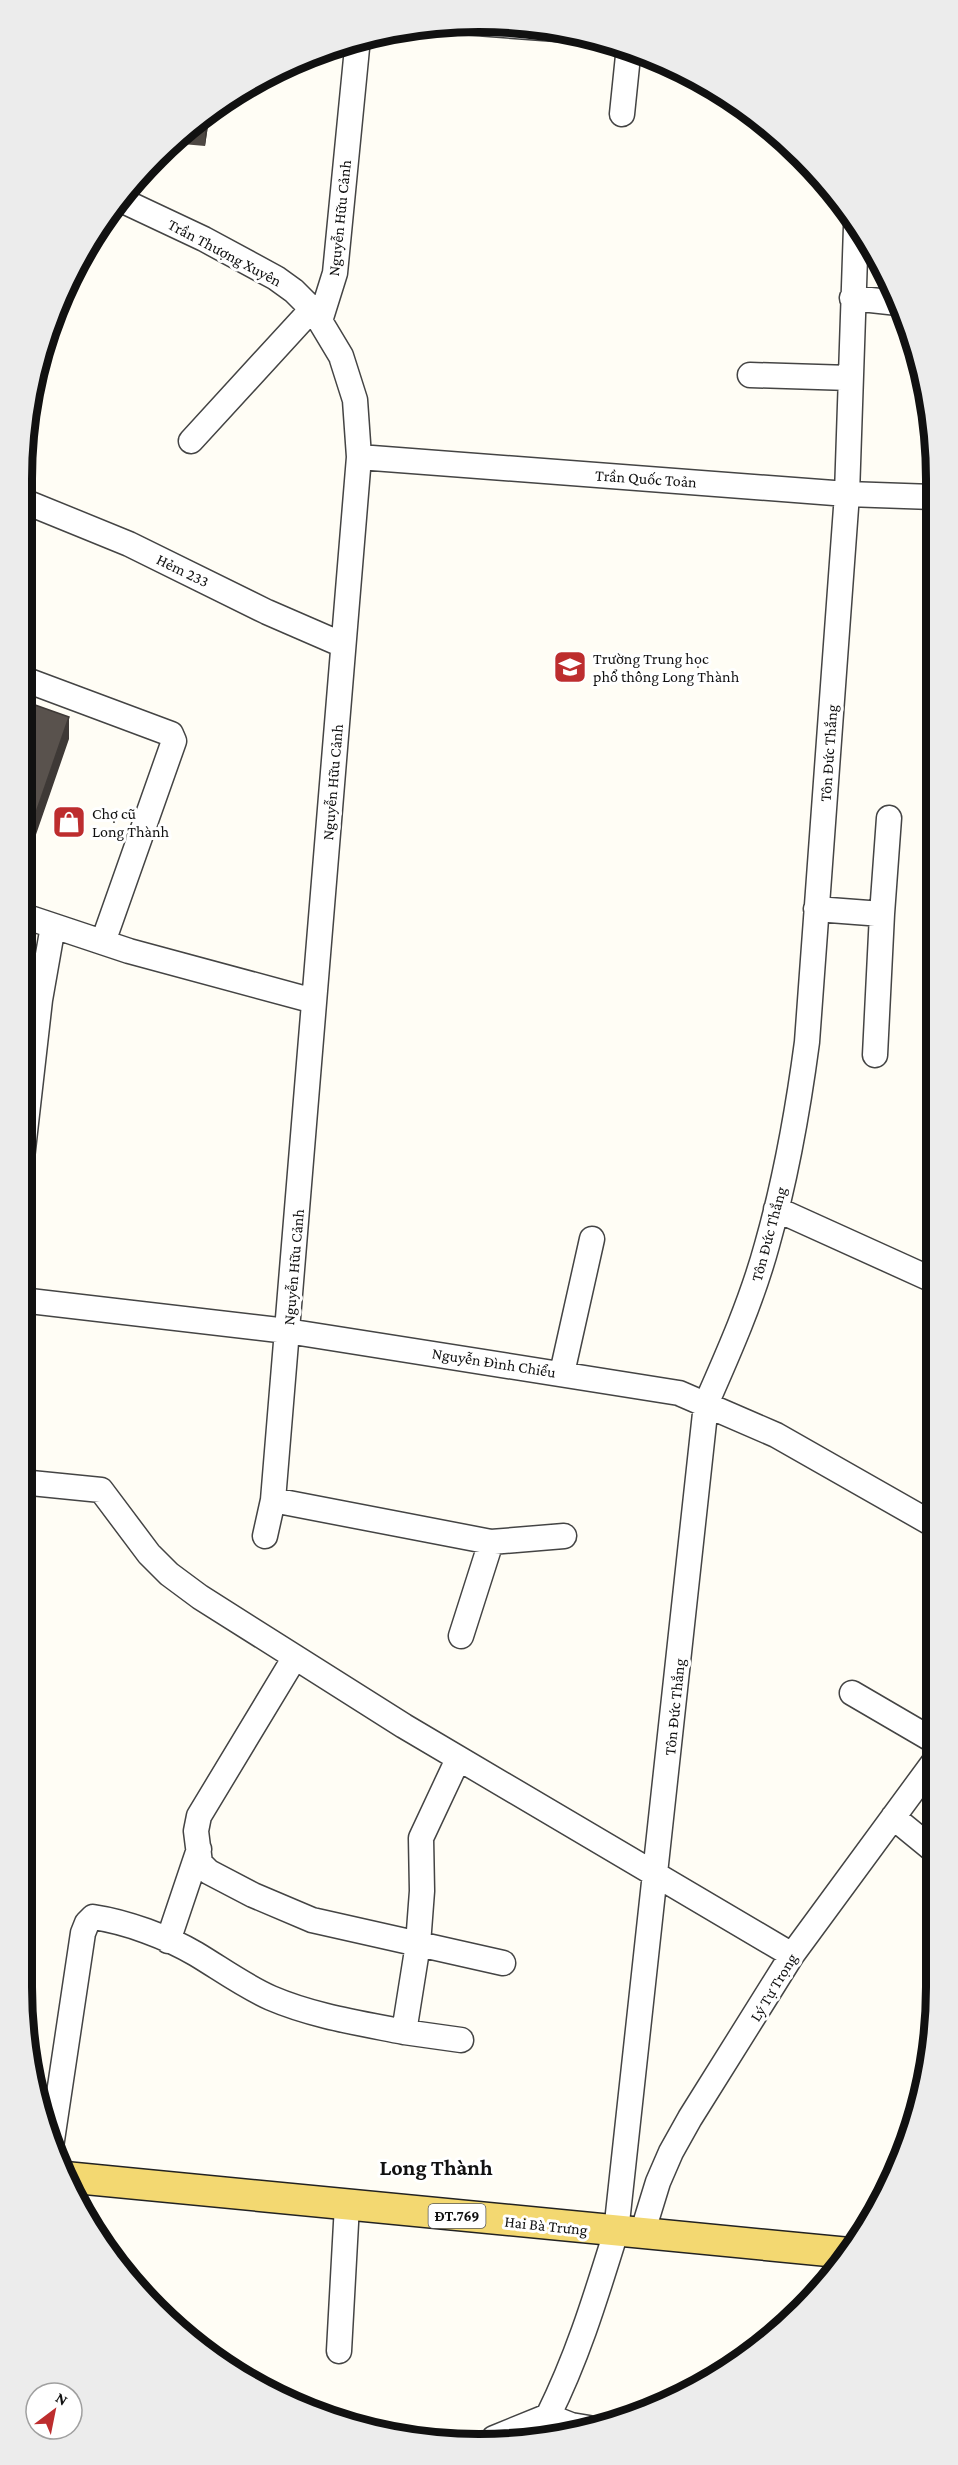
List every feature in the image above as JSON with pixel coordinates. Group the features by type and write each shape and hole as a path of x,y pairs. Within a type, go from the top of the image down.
{"main road":[{"name":"Hai Bà Trưng","path":"75,2178 838,2252"}],"street":[{"name":"Nguyễn Hữu Cảnh","path":"265,1536 273,1500 359,457 355,400 341,356 316,315 335,273 357,49"},
{"path":"622,114 627,57"},
{"name":"Trần Thượng Xuyên","path":"127,203 204,239 276,278 294,291 316,315"},
{"name":"Tôn Đức Thắng","path":"629,2233 656,1874 706,1404 737,1334 767,1247 797,1114 807,1042 847,494 855,237"},
{"path":"852,298 889,302"},
{"path":"191,441 316,315"},
{"path":"750,375 850,378"},
{"name":"Trần Quốc Toản","path":"359,457 847,494 926,497"},
{"name":"Hẻm 233","path":"32,504 129,544 267,612 343,645"},
{"path":"32,682 171,734 174,741 103,942"},
{"path":"876,1055 889,818"},
{"path":"816,909 882,914"},
{"path":"32,919 103,942 315,1001"},
{"path":"32,1070 40,1000 53,926"},
{"path":"776,1209 926,1277"},
{"path":"562,1373 592,1239"},
{"name":"Nguyễn Đình Chiểu","path":"32,1301 287,1331 679,1393 776,1435 926,1520"},
{"path":"32,1483 101,1490 149,1554 169,1574 200,1597 458,1759 792,1955"},
{"path":"273,1500 491,1542 564,1536"},
{"path":"461,1636 491,1542"},
{"path":"296,1657 199,1816 196,1831 200,1863 208,1872 253,1895 312,1920 503,1963"},
{"path":"852,1694 926,1737"},
{"path":"404,2032 418,1944 422,1891 421,1838 458,1759"},
{"name":"Lý Tự Trọng","path":"548,2416 569,2374 591,2314 629,2233 658,2182 670,2152 792,1955 926,1772"},
{"path":"893,1817 926,1844"},
{"path":"168,1941 199,1849"},
{"path":"54,2127 83,1933 87,1923 93,1917 168,1941 194,1953 236,1980 270,1998 309,2012 404,2032 461,2040"},
{"path":"339,2351 347,2205"},
{"path":"506,2433 548,2416 569,2424"}],"building":[{"path":"32,704 69,717 32,824"}],"place":[{"name":"Trường Trung học phổ thông Long Thành","path":"570,667"},
{"name":"Chợ cũ Long Thành","path":"69,822"}],"district":[{"name":"Long Thành","path":"436,2167"}]}
